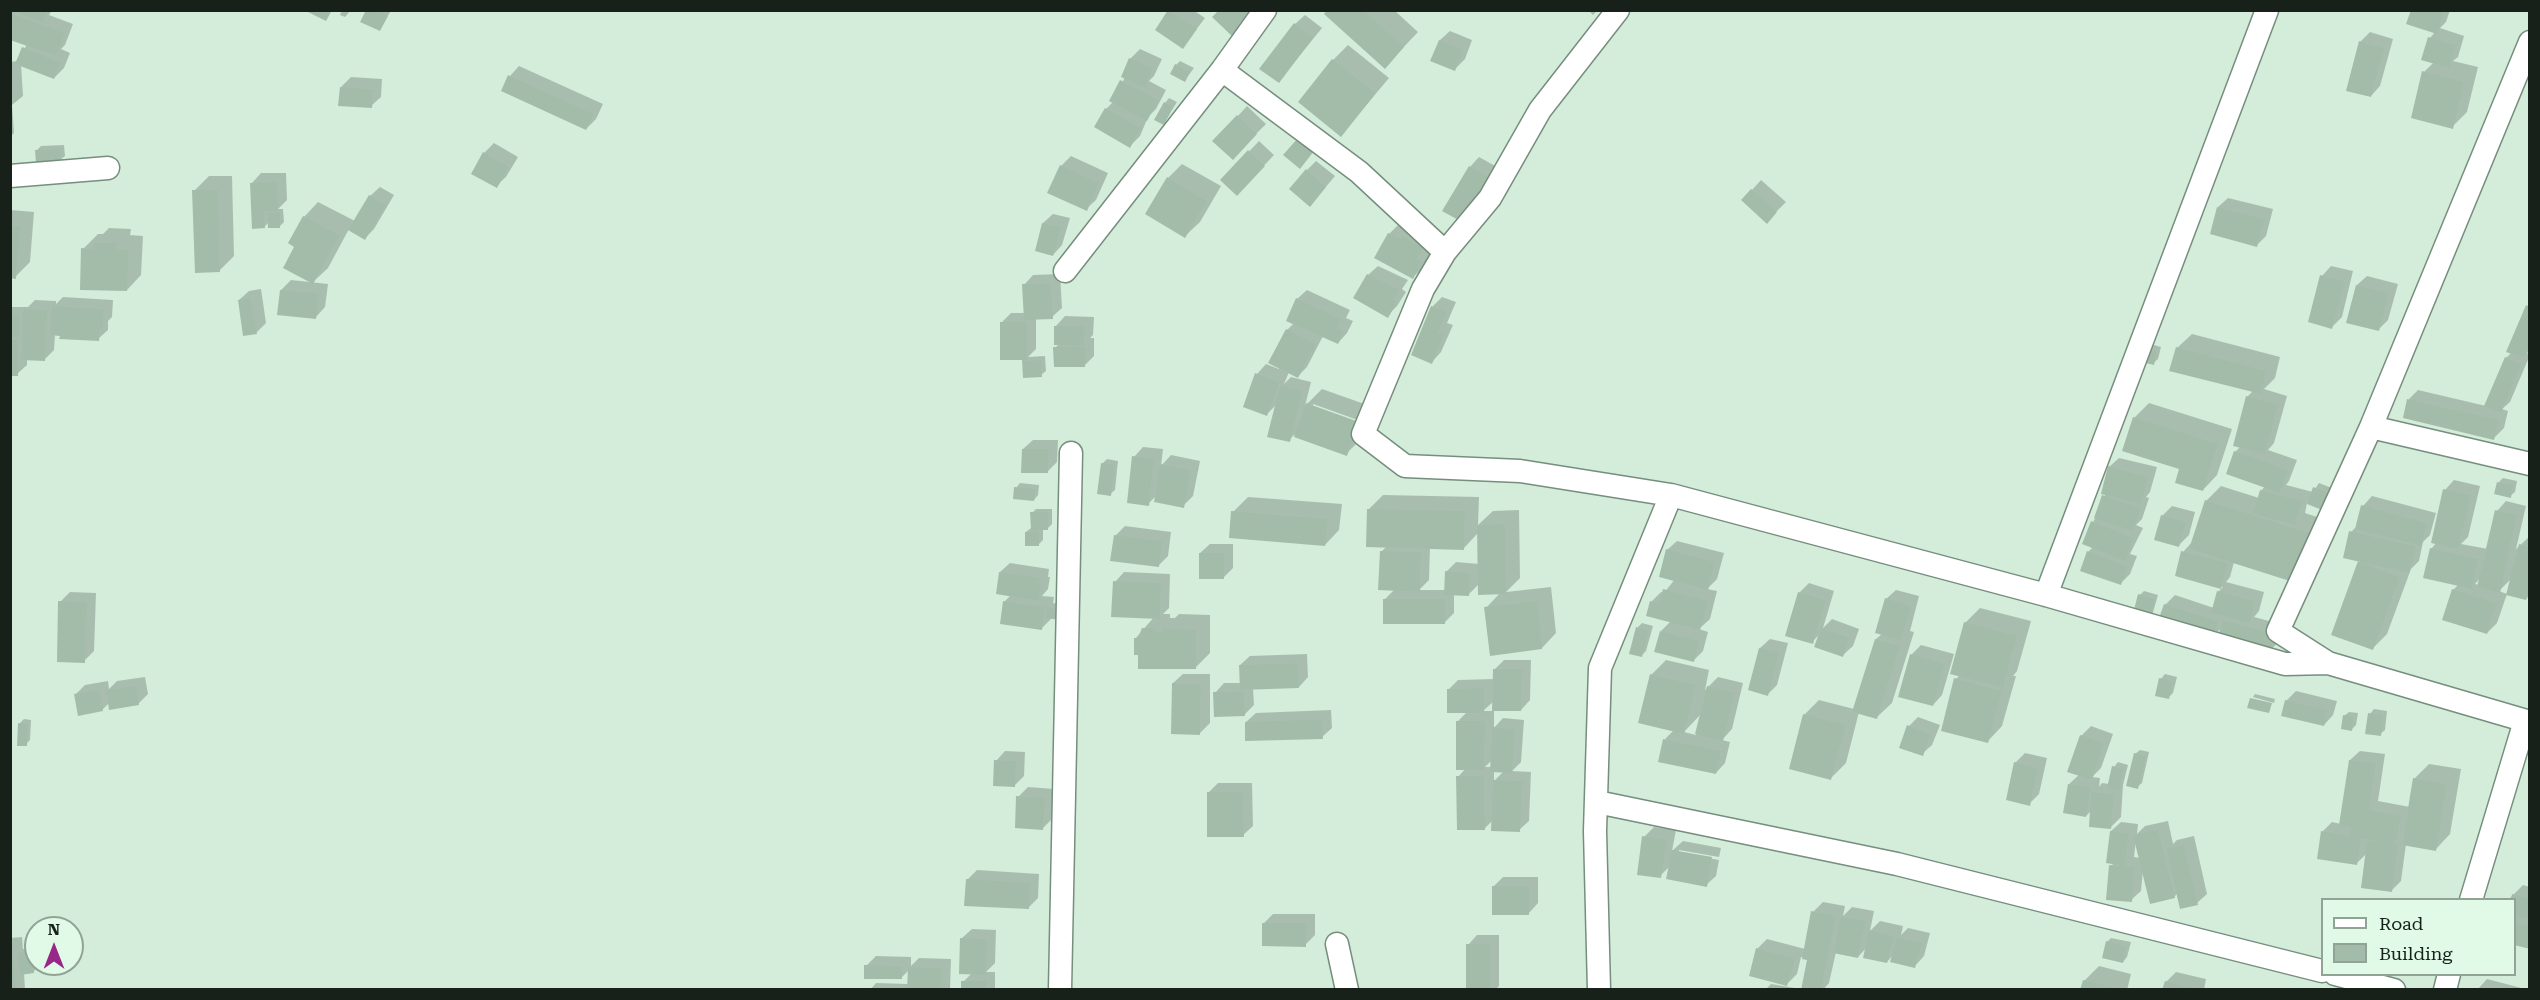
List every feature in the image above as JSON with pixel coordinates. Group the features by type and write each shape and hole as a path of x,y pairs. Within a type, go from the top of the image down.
{"street":[{"path":"1065,271 1222,70 1265,10"},
{"path":"1618,10 1540,110 1490,198 1445,252 1423,289 1363,434 1405,466 1520,471 1671,495 2046,595 2285,664 2328,663"},
{"path":"2046,595 2267,10"},
{"path":"2472,898 2527,722 2328,663 2278,631 2371,427 2529,42"},
{"path":"1222,70 1359,172 1445,252"},
{"path":"10,176 108,168"},
{"path":"2371,427 2529,464"},
{"path":"1060,990 1071,453"},
{"path":"1599,990 1595,831 1600,668 1671,495"},
{"path":"1597,802 1897,864 2321,971"},
{"path":"1337,944 1347,990"},
{"path":"2339,976 2394,990"}],"building":[{"path":"10,10 47,10 43,23"},
{"path":"304,10 332,10 326,21"},
{"path":"366,10 378,10 388,16 380,31 360,22"},
{"path":"1168,10 1197,29 1183,49 1155,30"},
{"path":"1219,10 1254,10 1233,37 1212,17"},
{"path":"1327,10 1363,10 1404,47 1385,69 1324,14"},
{"path":"2411,10 2444,10 2437,34 2406,24"},
{"path":"10,13 65,33 56,56 10,40"},
{"path":"1294,23 1313,38 1279,83 1259,69"},
{"path":"2428,37 2456,45 2449,68 2421,60"},
{"path":"1439,40 1464,49 1455,71 1430,61"},
{"path":"2359,41 2384,48 2371,97 2346,91"},
{"path":"22,47 61,63 54,79 15,64"},
{"path":"1129,58 1153,69 1145,88 1121,77"},
{"path":"1332,59 1376,93 1341,137 1298,102"},
{"path":"1175,64 1190,72 1185,82 1170,74"},
{"path":"2422,71 2464,82 2453,129 2411,118"},
{"path":"508,75 594,114 586,130 501,91"},
{"path":"1120,80 1158,100 1147,121 1109,101"},
{"path":"340,87 373,89 372,108 338,106"},
{"path":"1164,102 1173,107 1164,125 1154,120"},
{"path":"1105,108 1141,128 1130,148 1094,127"},
{"path":"1237,115 1257,134 1233,160 1212,141"},
{"path":"1298,138 1314,151 1300,169 1283,155"},
{"path":"60,149 61,162 36,163 35,150"},
{"path":"1248,150 1265,166 1237,196 1220,180"},
{"path":"483,152 509,167 497,188 471,174"},
{"path":"1060,165 1099,183 1087,211 1047,193"},
{"path":"1469,166 1488,177 1462,222 1442,211"},
{"path":"1306,169 1326,187 1310,207 1289,189"},
{"path":"1167,177 1207,201 1185,238 1145,214"},
{"path":"277,182 278,211 264,211 265,228 252,229 250,183"},
{"path":"1751,189 1777,212 1767,224 1741,200"},
{"path":"192,190 218,190 220,272 195,273"},
{"path":"369,195 386,205 365,240 348,230"},
{"path":"2217,207 2265,219 2257,247 2210,234"},
{"path":"280,212 280,228 268,228 267,213"},
{"path":"303,216 340,235 313,284 283,268 294,247 288,243"},
{"path":"1042,223 1061,227 1053,256 1035,251"},
{"path":"10,225 20,226 16,279 10,278"},
{"path":"1388,233 1401,239 1402,236 1423,248 1417,259 1422,262 1413,279 1374,258"},
{"path":"93,243 117,243 116,249 129,250 127,291 80,290 81,248 93,249"},
{"path":"1367,274 1399,290 1393,299 1397,302 1388,318 1353,298"},
{"path":"2320,275 2345,281 2332,329 2308,322"},
{"path":"1051,283 1053,319 1024,320 1022,284"},
{"path":"2356,285 2389,293 2379,331 2346,323"},
{"path":"280,290 319,293 316,319 277,315"},
{"path":"251,298 257,334 243,336 238,300"},
{"path":"1296,298 1341,319 1338,328 1344,331 1338,344 1286,321"},
{"path":"2526,305 2530,307 2530,344 2524,358 2506,352"},
{"path":"52,306 104,309 103,329 100,329 99,341 59,339 60,336 50,335"},
{"path":"1431,306 1447,312 1438,333 1444,335 1432,364 1411,355"},
{"path":"23,309 47,310 45,361 21,360"},
{"path":"10,316 19,316 19,337 10,337"},
{"path":"1000,322 1027,322 1027,361 1041,360 1042,377 1023,378 1022,360 1000,360"},
{"path":"1054,326 1085,326 1084,346 1054,345"},
{"path":"1286,329 1316,344 1298,378 1268,363"},
{"path":"10,340 18,340 18,376 10,376"},
{"path":"1053,347 1085,347 1085,367 1054,367"},
{"path":"2141,347 2157,352 2154,365 2138,361"},
{"path":"2176,347 2266,371 2261,394 2169,371"},
{"path":"2505,357 2521,364 2501,413 2484,406"},
{"path":"1255,373 1280,382 1267,416 1243,407"},
{"path":"1280,386 1302,391 1290,442 1267,437"},
{"path":"2246,396 2278,405 2265,454 2233,446"},
{"path":"2407,399 2499,420 2494,440 2403,418"},
{"path":"1306,403 1359,422 1347,456 1294,437"},
{"path":"2133,417 2218,444 2203,491 2175,483 2179,469 2122,451"},
{"path":"1022,449 1049,449 1048,473 1021,473"},
{"path":"2234,451 2288,470 2280,493 2226,474"},
{"path":"1132,456 1154,459 1149,506 1127,503"},
{"path":"1101,463 1115,465 1111,496 1097,494"},
{"path":"1160,464 1191,470 1184,508 1154,502"},
{"path":"2108,466 2148,477 2141,504 2101,494"},
{"path":"2497,482 2513,485 2511,498 2494,494"},
{"path":"1014,487 1036,489 1034,501 1013,499"},
{"path":"2313,487 2329,493 2322,510 2307,504"},
{"path":"2443,489 2471,495 2458,549 2431,543"},
{"path":"2260,490 2302,501 2295,525 2253,514"},
{"path":"2102,495 2141,508 2133,531 2094,518"},
{"path":"2205,500 2309,533 2293,582 2189,549"},
{"path":"2361,505 2427,523 2421,546 2355,529"},
{"path":"1367,509 1465,511 1464,550 1366,547"},
{"path":"2495,510 2517,515 2500,593 2477,587"},
{"path":"1231,511 1328,519 1325,546 1229,538"},
{"path":"1030,512 1048,512 1048,530 1031,530"},
{"path":"2161,515 2186,522 2179,547 2154,540"},
{"path":"2091,521 2134,538 2125,561 2082,544"},
{"path":"1505,524 1506,594 1478,595 1477,525"},
{"path":"2349,531 2416,546 2409,573 2343,558"},
{"path":"1025,532 1039,532 1039,546 1025,546"},
{"path":"1114,535 1162,541 1159,567 1110,561"},
{"path":"2519,544 2530,547 2530,586 2526,600 2506,595"},
{"path":"2430,548 2478,559 2472,589 2423,578"},
{"path":"1666,549 1715,562 1708,590 1659,577"},
{"path":"1380,551 1421,552 1420,592 1378,590"},
{"path":"2087,551 2128,566 2121,585 2080,571"},
{"path":"2181,551 2228,563 2221,589 2175,576"},
{"path":"1199,553 1224,553 1224,579 1199,579"},
{"path":"2358,561 2400,577 2373,650 2331,635"},
{"path":"1445,571 1470,573 1469,596 1444,595"},
{"path":"999,572 1040,578 1039,601 996,594"},
{"path":"1113,581 1161,583 1160,619 1111,617"},
{"path":"1663,589 1708,601 1700,630 1646,616 1650,601 1659,603"},
{"path":"2452,589 2497,603 2487,634 2442,620"},
{"path":"2217,591 2255,601 2250,623 2211,613"},
{"path":"1798,592 1826,600 1813,644 1785,636"},
{"path":"2138,594 2155,599 2149,622 2132,618"},
{"path":"1885,598 1911,606 1901,640 1875,633"},
{"path":"1383,599 1445,599 1445,624 1383,624"},
{"path":"58,601 87,602 85,663 57,662"},
{"path":"1003,601 1045,607 1042,630 1000,624"},
{"path":"1537,601 1542,649 1490,656 1484,607"},
{"path":"2164,604 2218,621 2213,638 2158,621"},
{"path":"1047,607 1061,609 1060,620 1045,618"},
{"path":"2223,620 2275,634 2270,653 2217,639"},
{"path":"1964,622 2017,636 2003,688 1950,674"},
{"path":"1636,627 1649,630 1642,657 1629,654"},
{"path":"1142,628 1156,628 1156,632 1163,632 1163,628 1196,630 1196,669 1138,669 1138,655 1134,655 1134,638 1138,638"},
{"path":"1821,628 1850,638 1843,657 1814,647"},
{"path":"1660,631 1699,641 1694,662 1654,652"},
{"path":"1875,639 1900,646 1877,719 1852,712"},
{"path":"1759,648 1779,653 1768,696 1748,690"},
{"path":"1910,654 1945,664 1933,706 1898,697"},
{"path":"1298,663 1299,688 1240,690 1239,665"},
{"path":"1493,669 1522,669 1521,711 1492,711"},
{"path":"1650,674 1696,685 1684,734 1638,723"},
{"path":"1954,678 2002,691 1988,743 1941,731"},
{"path":"2159,678 2173,681 2169,699 2155,696"},
{"path":"1172,683 1201,684 1200,735 1171,734"},
{"path":"136,686 139,705 109,710 106,690"},
{"path":"1707,686 1735,693 1723,741 1695,734"},
{"path":"1484,688 1484,713 1447,713 1447,689"},
{"path":"99,690 103,711 78,716 74,694"},
{"path":"1244,691 1245,716 1214,717 1213,692"},
{"path":"2250,698 2272,703 2269,713 2247,708"},
{"path":"2285,700 2328,710 2324,726 2281,716"},
{"path":"2368,713 2383,715 2381,736 2365,734"},
{"path":"1803,714 1846,725 1831,780 1789,769"},
{"path":"2343,715 2354,717 2352,731 2341,729"},
{"path":"1322,719 1323,739 1245,741 1245,722"},
{"path":"1456,721 1485,721 1484,770 1456,770"},
{"path":"18,723 28,724 27,746 17,746"},
{"path":"1907,725 1931,734 1923,756 1899,748"},
{"path":"1492,727 1515,729 1512,773 1490,772"},
{"path":"2080,735 2104,743 2092,780 2067,772"},
{"path":"1663,739 1721,751 1716,774 1658,762"},
{"path":"2134,753 2146,756 2138,789 2126,786"},
{"path":"994,760 1016,761 1015,787 993,786"},
{"path":"2349,760 2376,763 2369,810 2401,816 2395,845 2398,845 2392,892 2361,888 2367,841 2381,842 2361,839 2357,865 2317,859 2321,831 2350,836 2351,827 2339,825"},
{"path":"2014,762 2038,768 2030,806 2006,800"},
{"path":"2112,766 2124,769 2119,791 2107,788"},
{"path":"1456,776 1484,776 1485,830 1457,830"},
{"path":"2413,778 2447,784 2436,851 2402,845"},
{"path":"1493,780 1522,781 1520,832 1491,831"},
{"path":"2068,784 2091,787 2086,817 2063,813"},
{"path":"1207,792 1243,792 1244,837 1207,837"},
{"path":"2091,792 2114,794 2111,829 2089,827"},
{"path":"1016,796 1045,798 1043,830 1015,828"},
{"path":"2158,830 2175,898 2150,904 2133,835"},
{"path":"2110,831 2129,833 2125,866 2106,863"},
{"path":"1642,836 1667,840 1661,878 1637,875"},
{"path":"2184,845 2198,905 2180,909 2166,849"},
{"path":"1672,850 1712,857 1707,887 1666,879"},
{"path":"2109,865 2135,867 2132,902 2106,900"},
{"path":"966,879 1030,883 1029,909 964,906"},
{"path":"1492,886 1529,886 1529,915 1492,915"},
{"path":"2512,894 2530,898 2530,919 2516,916 2516,898 2511,898"},
{"path":"1811,911 1836,916 1821,990 1801,990 1807,960 1802,959"},
{"path":"1841,916 1866,921 1858,958 1833,953"},
{"path":"2516,922 2530,926 2530,949 2516,946"},
{"path":"1262,923 1306,923 1306,947 1262,946"},
{"path":"1869,930 1894,936 1887,963 1863,958"},
{"path":"1897,937 1922,943 1915,968 1890,962"},
{"path":"960,938 987,939 986,975 959,974"},
{"path":"2106,941 2127,947 2123,963 2102,958"},
{"path":"10,942 12,942 16,990 10,990"},
{"path":"1466,944 1490,944 1490,990 1466,990"},
{"path":"1756,948 1795,959 1787,986 1749,976"},
{"path":"24,952 24,974 20,975 18,953"},
{"path":"864,965 902,966 902,979 864,979"},
{"path":"908,967 942,968 941,990 907,990"},
{"path":"2083,980 2119,989 2080,990"},
{"path":"961,981 986,981 986,990 961,990"},
{"path":"2165,981 2197,989 2197,990 2162,990"}]}
